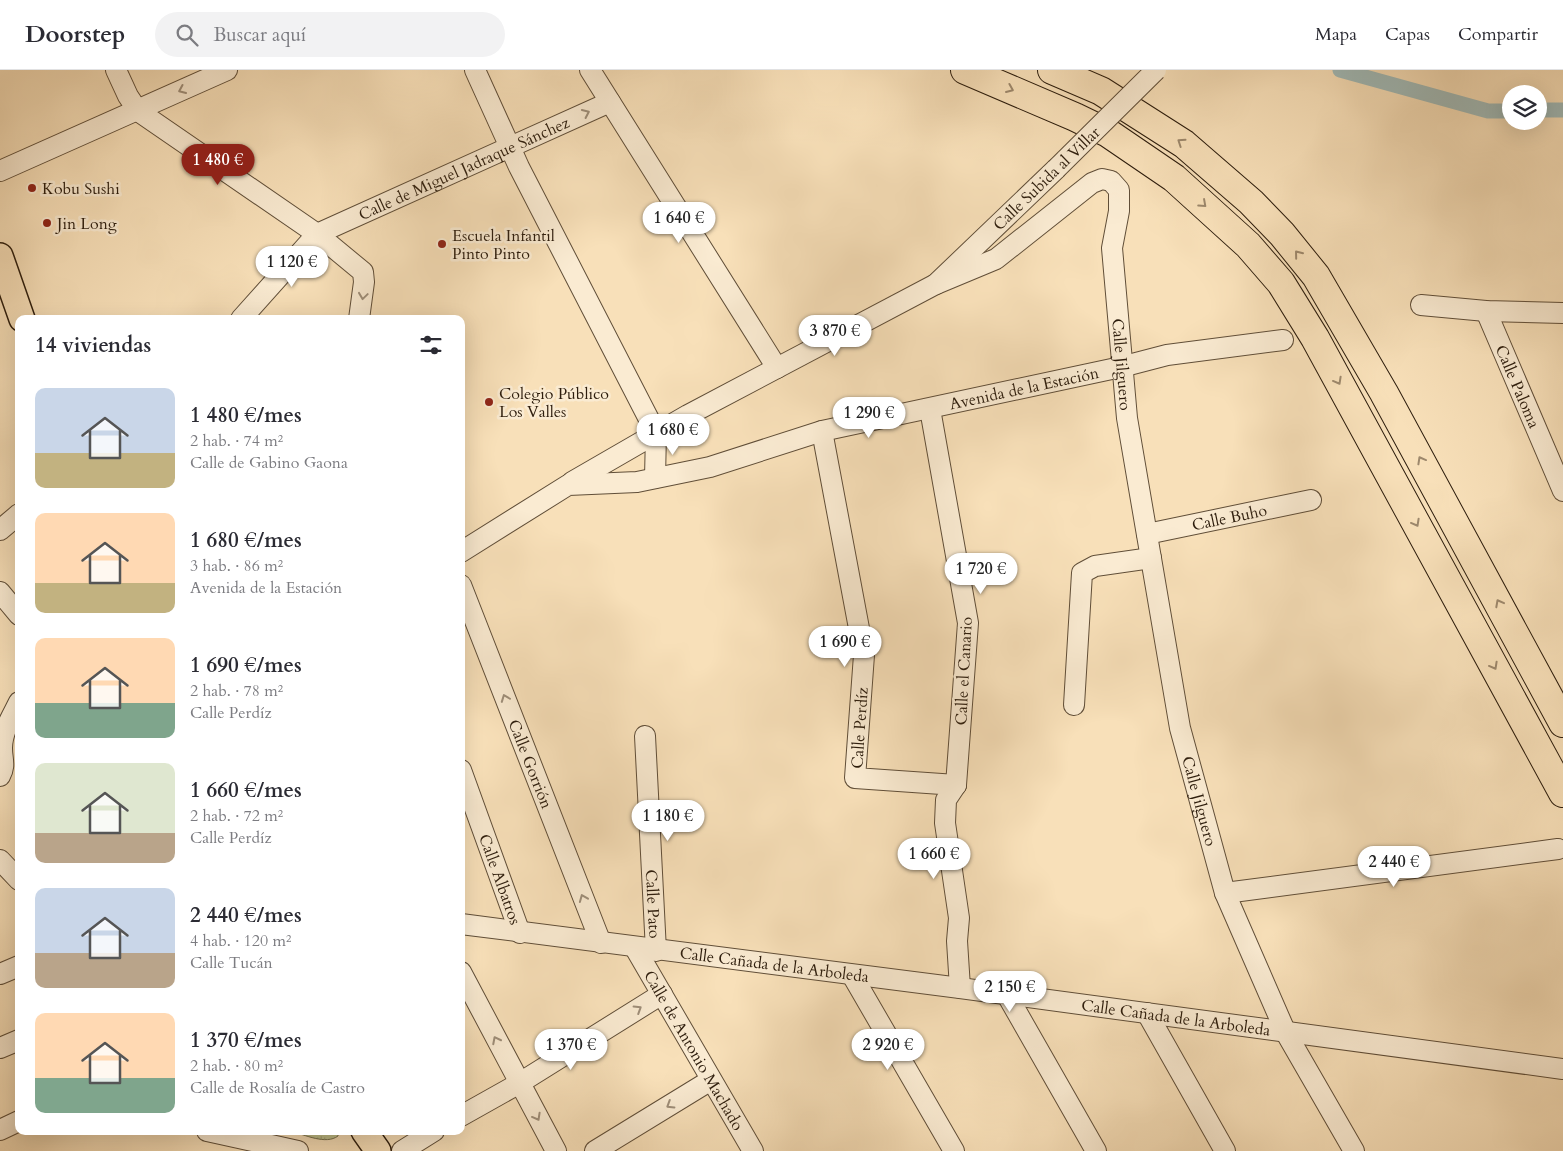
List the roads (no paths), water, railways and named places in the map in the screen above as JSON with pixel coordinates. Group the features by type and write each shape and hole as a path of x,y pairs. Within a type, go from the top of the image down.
{"highway":[{"path":"965,70 1075,117 1108,134 1174,178 1248,245 1281,283 1315,338 1563,793"},
{"path":"1052,70 1101,91 1184,144 1251,202 1282,234 1316,276 1384,392 1563,723"}],"main road":[{"path":"2,268 20,315"}],"street":[{"path":"116,70 128,96 138,111 317,234 363,272 364,282 360,315"},
{"path":"0,171 227,70"},
{"path":"475,70 510,147 656,433 655,478"},
{"path":"590,70 777,368"},
{"name":"Calle Subida al Villar","path":"936,284 1156,70"},
{"name":"Calle de Miguel Jadraque Sánchez","path":"317,234 610,102"},
{"name":"Calle Subida al Villar","path":"568,485 656,433 936,284 996,259 1092,183 1102,179"},
{"name":"Calle Jilguero","path":"1102,179 1111,181 1119,190 1118,211 1112,248 1121,367 1127,418 1180,728 1224,893 1286,1033 1354,1151"},
{"path":"245,315 317,234"},
{"path":"1421,305 1486,311 1563,313"},
{"name":"Calle Paloma","path":"1486,311 1563,491"},
{"name":"Avenida de la Estación","path":"465,549 568,485 637,482 710,467 822,431 1121,367 1167,355 1283,340"},
{"name":"Calle el Canario","path":"930,409 968,623 956,785"},
{"name":"Calle Perdíz","path":"822,431 864,655 855,778 956,785"},
{"name":"Calle Buho","path":"1147,534 1312,500"},
{"path":"0,530 15,517"},
{"path":"1074,706 1082,573 1095,566 1151,558"},
{"path":"0,592 15,610"},
{"name":"Calle Gorrión","path":"465,595 602,944"},
{"path":"0,776 5,763 2,748 7,724 15,709"},
{"name":"Calle Pato","path":"645,736 656,950"},
{"name":"Calle Albatros","path":"465,781 520,933"},
{"path":"956,785 946,800 945,823 959,918 960,988"},
{"path":"1224,893 1558,849"},
{"path":"0,859 15,856"},
{"path":"0,859 15,876"},
{"name":"Calle Cañada de la Arboleda","path":"465,925 602,944 960,988 1563,1069"},
{"name":"Calle de Antonio Machado","path":"635,948 753,1151"},
{"path":"0,974 15,968"},
{"path":"852,975 954,1151"},
{"path":"465,980 518,1084 556,1151"},
{"path":"465,1114 518,1084 662,994"},
{"path":"1007,995 1096,1151"},
{"path":"1147,1013 1225,1151"},
{"path":"0,1048 15,1042"},
{"path":"595,1151 711,1080"},
{"path":"0,1130 15,1123"},
{"path":"225,1135 298,1151"},
{"path":"402,1151 428,1135"}],"waterway":[{"path":"1340,70 1488,111 1502,111"},
{"path":"1547,110 1563,110"}],"place":[{"name":"Kobu Sushi","path":"32,188"},
{"name":"Jin Long","path":"47,223"},
{"name":"Escuela Infantil Pinto Pinto","path":"442,244"},
{"name":"Colegio Público Los Valles","path":"489,402"}]}
